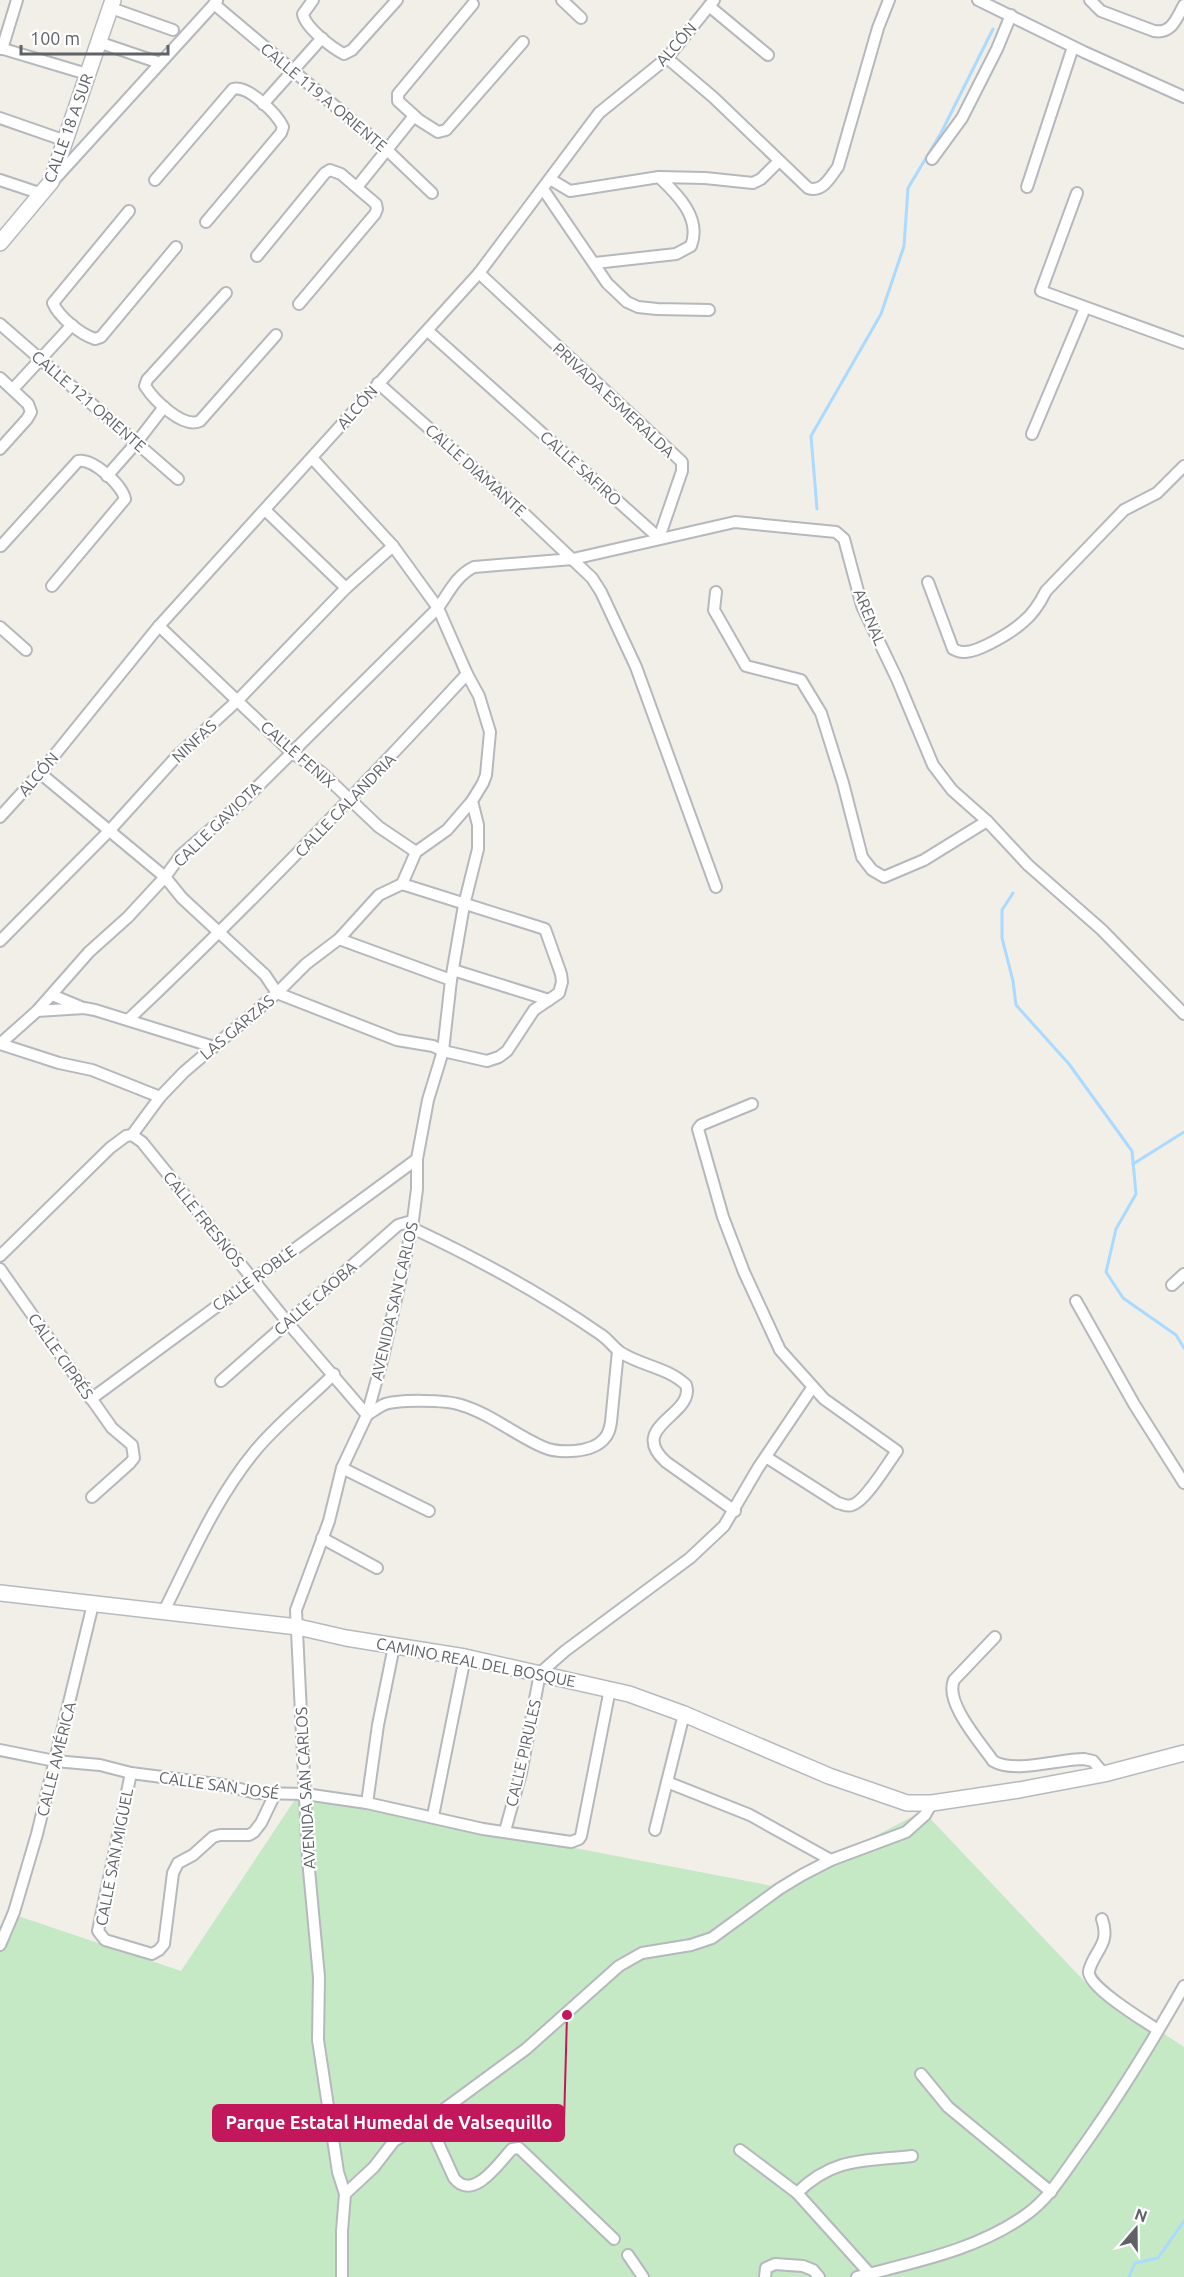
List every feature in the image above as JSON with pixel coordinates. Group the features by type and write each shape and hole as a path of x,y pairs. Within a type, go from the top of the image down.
{"street":[{"path":"17,0 1,48 87,74"},
{"path":"313,0 306,8 304,19 322,38 339,51 348,53 397,0"},
{"path":"667,58 713,96 808,188 815,190 826,182 838,166 878,28 889,0"},
{"path":"978,0 1184,98"},
{"path":"1090,0 1092,5 1101,10 1163,33 1172,27 1184,5"},
{"path":"566,1 581,18"},
{"path":"0,180 46,188 67,168 216,2"},
{"name":"CALLE 119 A ORIENTE","path":"216,2 387,150 432,193"},
{"path":"712,3 768,55"},
{"name":"ALCÓN","path":"0,818 40,774 159,626 479,273 598,113 667,58 712,3"},
{"path":"112,4 172,30"},
{"name":"CALLE 18 A SUR","path":"0,243 46,188 66,141 112,4"},
{"path":"473,4 400,89 397,98 414,116 432,130 438,132 446,130 523,42"},
{"path":"932,159 962,118 997,49 1011,15"},
{"path":"263,104 322,38"},
{"path":"98,42 160,63"},
{"path":"1027,187 1074,47"},
{"path":"155,180 233,89 238,87 245,89 263,104 283,127 281,133 206,222"},
{"path":"357,187 414,116"},
{"path":"0,118 66,141"},
{"path":"550,178 570,191 658,177 705,178 753,183 761,179 779,160"},
{"path":"257,256 325,173 330,170 336,171 376,204 375,214 299,304"},
{"path":"595,263 676,254 691,246 693,231 686,206 658,177"},
{"path":"543,189 607,283 627,302 638,307 657,309 709,310"},
{"path":"1077,194 1041,291 1184,342"},
{"path":"129,212 53,303 56,310 87,337 95,339 100,337 176,247"},
{"name":"PRIVADA ESMERALDA","path":"479,273 682,462 682,471 659,538"},
{"path":"226,293 147,380 145,386 164,407 186,422 194,424 200,421 276,335"},
{"path":"1032,434 1085,308"},
{"name":"CALLE 121 ORIENTE","path":"0,324 178,479"},
{"path":"13,389 72,325"},
{"name":"CALLE SAFIRO","path":"428,331 659,538"},
{"path":"0,378 28,404 31,412 0,449"},
{"name":"CALLE DIAMANTE","path":"378,383 592,578 601,592 636,667 716,887"},
{"path":"107,476 164,407"},
{"path":"40,774 165,877 182,898 265,975 277,993 397,1040 433,1046 443,1051 487,1061 499,1057 515,1041 534,1010 559,993 562,982 545,929 402,884 420,847 447,830 472,801 483,783 490,732 479,696 467,675 438,608 393,546 312,458"},
{"path":"1,546 78,460 89,461 122,492 124,499 52,586"},
{"path":"928,582 953,649 962,652 975,650 1023,623 1038,606 1046,591 1124,510 1157,493 1184,466"},
{"path":"265,510 346,588"},
{"name":"ARENAL","path":"438,608 458,579 474,567 573,559 735,522 836,532 844,539 862,606 897,679 933,765 952,790 987,821 1028,865 1101,930 1184,1014"},
{"name":"NINFAS","path":"0,941 110,830 177,756 238,700 346,588 393,546"},
{"path":"716,592 714,610 746,666 801,680 821,713 843,783 862,857 872,870 884,877 924,860 987,821"},
{"name":"CALLE GAVIOTA","path":"0,1044 37,1011 90,952 128,917 182,855 242,802 438,608"},
{"name":"CALLE FENIX","path":"159,626 291,752 321,772 379,827 416,852"},
{"path":"0,627 26,650"},
{"name":"CALLE CALANDRIA","path":"129,1019 221,932 351,800 467,675"},
{"name":"AVENIDA SAN CARLOS","path":"342,2277 345,2194 338,2172 318,2040 318,1977 308,1859 296,1616 298,1603 331,1514 342,1468 367,1415 383,1357 412,1224 417,1189 417,1159 428,1100 443,1051 452,975 478,839 478,825 472,801"},
{"name":"LAS GARZAS","path":"0,1256 110,1148 126,1136 132,1135 160,1097 184,1072 277,993 306,964 339,939 379,895 402,884"},
{"path":"339,939 452,975 549,1000"},
{"path":"52,995 84,1008"},
{"path":"37,1011 84,1008 109,1012 214,1047"},
{"path":"0,1044 59,1063 92,1070 160,1097"},
{"path":"752,1104 701,1125 698,1129 723,1217 744,1272 774,1340 812,1388 843,1414 897,1451 862,1499 847,1506 838,1503 766,1456"},
{"name":"CALLE FRESNOS","path":"132,1135 142,1142 288,1323 367,1415"},
{"name":"CALLE ROBLE","path":"91,1399 417,1159"},
{"path":"412,1224 542,1297 600,1334 618,1351 671,1374 686,1384 688,1390 685,1400 663,1421 655,1433 654,1445 666,1462 735,1510"},
{"name":"CALLE CAOBA","path":"221,1381 398,1225 412,1224"},
{"name":"CALLE CIPRÉS","path":"0,1269 112,1428 132,1445 134,1458 92,1497"},
{"path":"1172,1285 1184,1274"},
{"path":"1076,1301 1134,1404 1184,1483"},
{"path":"367,1415 390,1403 456,1403 505,1425 544,1448 585,1449 603,1441 612,1422 618,1351"},
{"path":"164,1611 237,1475 266,1439 334,1374"},
{"path":"540,1674 565,1651 690,1558 724,1526 766,1456 812,1388"},
{"path":"342,1468 429,1511"},
{"path":"322,1538 377,1568"},
{"name":"CAMINO REAL DEL BOSQUE","path":"0,1593 298,1627 323,1634 465,1657 610,1689 648,1700 829,1776 907,1803 932,1803 1019,1790 1104,1774 1184,1753"},
{"name":"CALLE AMÉRICA","path":"0,1945 14,1912 37,1834 93,1604"},
{"path":"995,1637 951,1686 954,1703 993,1761 1000,1766 1013,1766 1084,1759 1093,1761 1104,1774"},
{"path":"367,1803 378,1725 394,1646"},
{"path":"433,1816 465,1657"},
{"name":"CALLE PIRULES","path":"505,1832 521,1773 540,1674"},
{"name":"CALLE SAN JOSÉ","path":"0,1750 54,1761 100,1765 131,1773 224,1785 256,1793 305,1794 367,1803 483,1829 564,1842 579,1839 610,1689"},
{"path":"655,1830 684,1714"},
{"name":"CALLE SAN MIGUEL","path":"131,1773 98,1925 100,1935 105,1940 152,1954 164,1944 173,1873 178,1863 193,1855 213,1837 220,1834 249,1835 254,1832 275,1794"},
{"path":"667,1782 757,1818 831,1860"},
{"path":"345,2194 374,2167 394,2140 428,2121 526,2049 626,1961 642,1953 692,1945 712,1938 779,1889 831,1860 906,1832 925,1815 932,1803"},
{"path":"1102,1919 1105,1939 1089,1971 1090,1978 1100,1989 1158,2030"},
{"path":"857,2277 969,2246 1028,2214 1051,2192 1101,2121 1184,1986"},
{"path":"921,2074 948,2107 1051,2192"},
{"path":"428,2121 454,2178 460,2184 469,2187 479,2183 512,2149 519,2148 614,2239"},
{"path":"740,2150 797,2193 870,2274"},
{"path":"797,2193 812,2178 836,2166 912,2156"},
{"path":"628,2255 643,2277"},
{"path":"765,2277 766,2268 775,2264 808,2268 819,2277"}],"green space":[{"path":"298,1795 778,1887 923,1811 1086,1983 1184,2047 1184,2277 0,2277 0,1941 12,1914 181,1971"}],"waterway":[{"path":"817,509 811,436 881,314 904,246 908,188 941,133 993,29"},
{"path":"1013,893 1002,910 1002,938 1013,981 1016,1005 1069,1064 1132,1151 1136,1194 1116,1229 1106,1272 1123,1298 1176,1335 1184,1348"},
{"path":"1133,1164 1184,1132"},
{"path":"1129,2277 1135,2263 1158,2258 1184,2221"}],"place":[{"name":"Parque Estatal Humedal de Valsequillo","path":"567,2015"}]}
